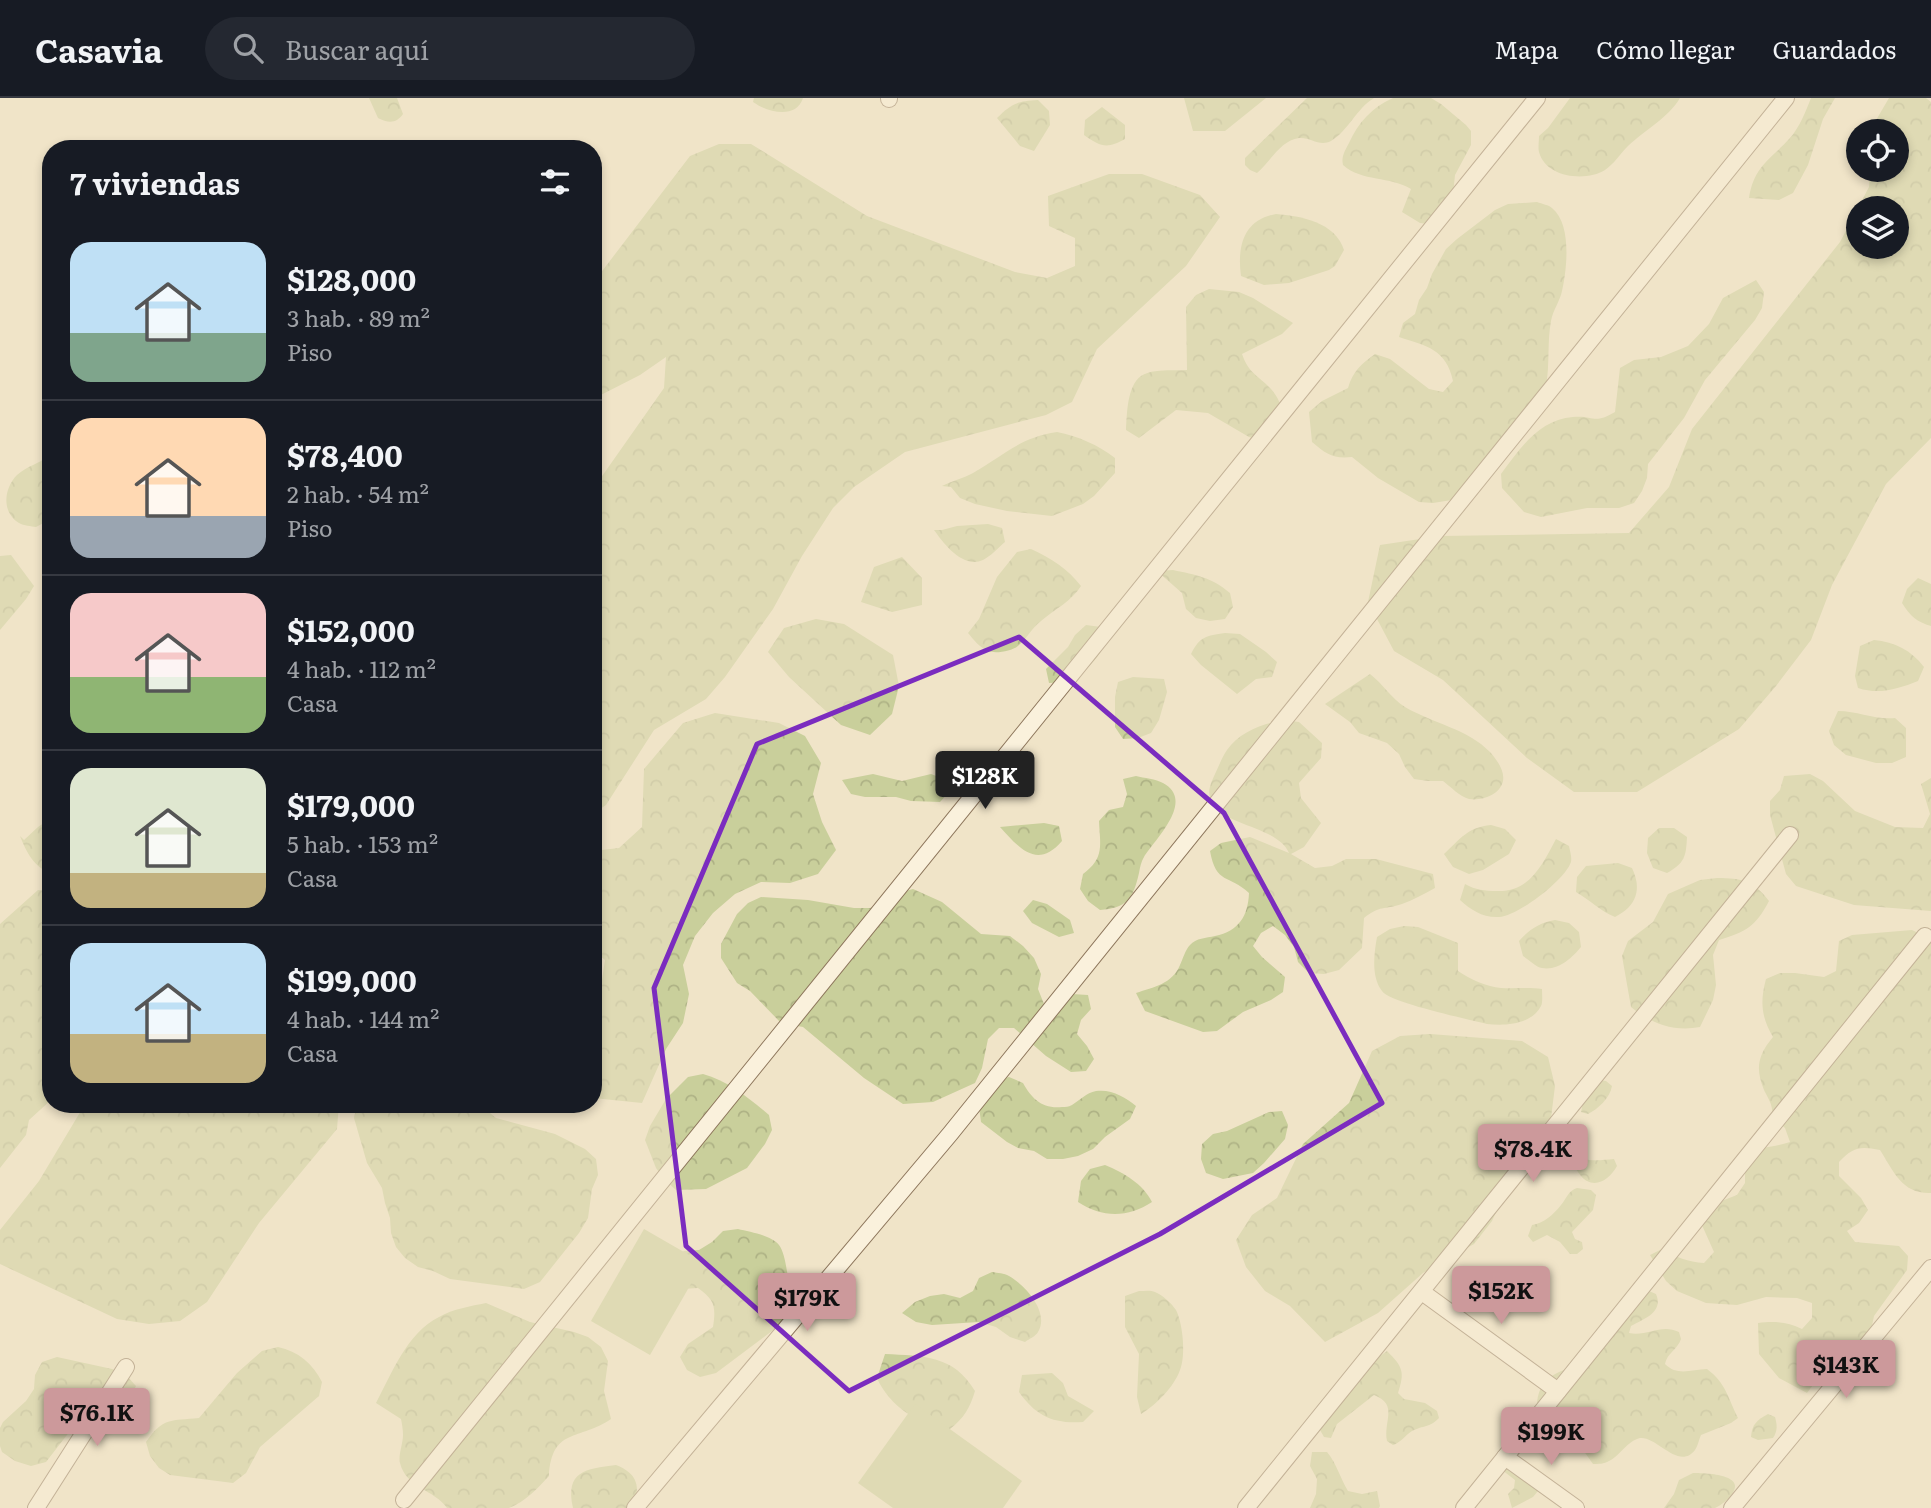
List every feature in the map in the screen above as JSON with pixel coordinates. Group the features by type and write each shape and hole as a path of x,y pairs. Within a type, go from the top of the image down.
{"street":[{"path":"404,1500 1537,98"},
{"path":"635,1508 959,1123 1786,98"},
{"path":"1246,1508 1790,835"},
{"path":"1464,1508 1925,936"},
{"path":"1732,1508 1931,1268"},
{"path":"1422,1292 1558,1391"},
{"path":"37,1508 127,1367"},
{"path":"1505,1457 1576,1508"}],"highlighted area":[{"path":"1019,637 1224,813 1382,1103 1160,1234 849,1391 686,1246 654,988 757,744"}],"green space":[{"path":"369,98 397,98 403,114 392,122 378,118"},
{"path":"754,98 803,98 794,109 781,112 759,106 753,102"},
{"path":"1184,98 1266,98 1225,131 1193,131"},
{"path":"1307,98 1374,98 1331,141 1323,143 1303,138 1293,140 1281,147 1257,173 1250,170 1245,165 1245,158"},
{"path":"1393,98 1431,98 1471,131 1471,145 1455,175 1452,205 1428,224 1420,223 1402,212 1411,189 1394,182 1367,177 1343,165 1345,151 1361,122 1372,111"},
{"path":"1570,98 1680,98 1669,112 1628,146 1608,168 1597,174 1578,176 1558,172 1550,167 1543,161 1539,150 1539,136"},
{"path":"1811,98 1835,98 1823,119 1808,165 1793,193 1779,200 1749,198 1759,171 1793,134"},
{"path":"1889,98 1926,98 1931,102 1931,438 1886,484 1832,585 1811,640 1739,729 1637,792 1574,792 1527,758 1443,680 1394,651 1368,602 1380,545 1440,536 1629,533 1669,487 1692,429 1840,242 1846,231 1846,259 1909,259 1909,196 1864,196 1869,182 1909,182 1909,119 1877,119"},
{"path":"1038,100 1049,111 1050,125 1034,151 1020,146 997,118 1015,104"},
{"path":"1102,107 1125,125 1125,139 1104,145 1084,135 1085,120"},
{"path":"719,144 751,144 867,216 1015,272 1047,278 1075,266 1075,238 1049,226 1048,196 1109,174 1142,174 1200,195 1220,217 1186,266 1097,349 1072,402 1046,415 905,452 854,487 833,508 802,556 773,609 725,677 706,699 654,730 602,808 602,476 664,388 666,357 640,375 602,394 602,271 690,156"},
{"path":"1537,202 1551,207 1558,215 1563,225 1566,247 1562,291 1550,329 1546,386 1464,498 1433,503 1419,502 1378,478 1352,457 1330,455 1312,442 1309,412 1322,401 1348,388 1358,368 1375,354 1390,359 1429,389 1443,392 1453,381 1446,362 1427,346 1399,337 1403,323 1415,314 1419,300 1446,249 1457,239 1495,210 1508,204"},
{"path":"1276,214 1316,222 1333,233 1344,250 1335,266 1289,283 1264,285 1241,276 1240,255 1245,236 1256,222"},
{"path":"1756,280 1764,292 1762,308 1705,380 1684,418 1648,464 1647,478 1634,503 1619,508 1587,508 1541,517 1524,512 1502,488 1501,474 1531,437 1561,419 1598,419 1615,412 1620,368 1634,360 1661,357 1688,346 1709,324 1723,298"},
{"path":"1209,289 1239,292 1293,323 1282,334 1242,354 1251,370 1276,395 1284,415 1266,442 1249,437 1208,413 1176,410 1139,438 1126,430 1133,386 1146,373 1187,370 1186,307 1196,295"},
{"path":"1057,432 1087,442 1115,458 1115,473 1083,504 1052,516 1007,511 975,504 960,498 951,487 942,486 973,473 1023,442"},
{"path":"42,460 42,524 36,527 21,524 9,513 7,506 9,486 21,472"},
{"path":"988,524 1002,528 1005,542 986,558 976,562 955,554 934,530 957,526"},
{"path":"1031,549 1059,564 1081,586 1016,647 1000,652 988,651 979,646 968,633 979,619 997,577 1017,552"},
{"path":"11,555 34,586 0,630 0,556"},
{"path":"902,557 922,578 922,605 892,612 861,602 874,567"},
{"path":"1173,570 1210,580 1230,593 1233,607 1225,619 1210,621 1196,618 1186,609 1182,593 1157,571"},
{"path":"1918,578 1931,584 1931,626 1914,618 1902,603 1907,589"},
{"path":"816,619 844,624 893,655 899,686 892,714 870,735 841,725 789,677 768,652 784,628"},
{"path":"1086,625 1101,627 1107,640 1097,657 1076,676 1049,683 1046,669"},
{"path":"1225,633 1240,634 1277,662 1272,677 1256,679 1237,694 1191,654 1204,638"},
{"path":"1874,640 1896,645 1914,656 1924,667 1918,681 1888,690 1858,688 1855,676 1860,646"},
{"path":"1370,674 1405,707 1461,732 1490,752 1503,773 1503,781 1498,790 1485,798 1469,799 1443,781 1414,779 1399,754 1387,743 1359,733 1350,722 1325,704"},
{"path":"1133,677 1164,679 1167,692 1159,720 1151,733 1138,738 1123,739 1115,727 1115,697 1118,682"},
{"path":"1838,711 1895,718 1906,728 1906,757 1892,763 1876,763 1846,755 1834,745 1829,731"},
{"path":"715,713 779,723 805,736 821,763 813,794 822,822 836,850 818,874 790,883 761,882 735,894 713,913 695,936 683,965 689,994 683,1023 666,1049 642,1103 602,1099 602,980 605,960 602,958 602,850 619,848 642,827 644,769 683,723"},
{"path":"1284,720 1299,722 1322,743 1321,758 1299,783 1301,798 1321,823 1304,847 1291,854 1315,868 1332,866 1346,859 1376,859 1433,874 1435,888 1402,904 1374,911 1364,918 1362,948 1339,970 1324,974 1309,973 1298,962 1294,947 1285,935 1273,926 1261,933 1253,946 1285,977 1283,992 1243,1012 1217,1031 1203,1032 1145,1011 1136,993 1167,981 1177,971 1192,943 1230,930 1241,921 1247,909 1249,893 1220,874 1210,851 1221,843 1250,837 1289,853 1274,837 1220,811 1213,804 1209,793 1225,753 1238,738 1252,729"},
{"path":"873,774 902,781 931,774 944,779 950,791 940,802 865,797 851,794 842,780"},
{"path":"1810,774 1823,781 1855,811 1895,827 1923,828 1930,814 1921,784 1931,778 1931,911 1854,905 1796,886 1786,874 1770,815 1770,801 1780,790 1784,776"},
{"path":"1136,776 1163,783 1172,791 1176,800 1174,810 1164,830 1143,859 1131,896 1117,907 1100,910 1088,901 1080,889 1083,874 1098,857 1099,821 1109,810 1123,807 1127,794 1123,779"},
{"path":"1044,823 1059,826 1062,841 1053,850 1036,855 1021,848 1000,827"},
{"path":"42,824 42,869 28,853 20,836 24,840"},
{"path":"1491,825 1505,829 1516,840 1509,854 1483,870 1469,874 1453,867 1444,854 1470,831"},
{"path":"1659,828 1674,828 1687,837 1683,858 1678,866 1667,873 1653,868 1647,853 1648,838"},
{"path":"1556,839 1569,846 1571,862 1551,887 1529,904 1507,915 1493,917 1478,913 1460,900 1465,884 1480,890 1497,891 1518,887 1526,882 1540,867"},
{"path":"1618,863 1632,868 1637,890 1633,902 1615,917 1576,892 1577,877 1586,866"},
{"path":"1717,878 1747,882 1769,901 1760,917 1749,927 1719,940 1713,955 1716,985 1713,1000 1700,1027 1672,1027 1655,1022 1631,1007 1622,956 1628,941 1653,922 1668,894 1700,880"},
{"path":"913,889 942,902 981,934 1010,936 1023,946 1034,958 1041,974 1038,989 1044,1004 1060,1003 1072,994 1088,995 1091,1009 1081,1020 1077,1034 1094,1059 1086,1071 1071,1072 1046,1056 1014,1028 999,1028 988,1039 982,1068 975,1083 933,1102 903,1104 864,1078 803,1027 781,1023 750,991 737,983 721,958 721,944 737,914 748,903 761,897 870,908 884,903 898,893"},
{"path":"38,890 42,890 42,1108 29,1120 26,1135 0,1168 0,924"},
{"path":"1033,900 1047,904 1070,920 1074,933 1059,937 1032,923 1023,911"},
{"path":"1555,920 1569,923 1579,932 1581,947 1559,966 1540,967 1523,956 1519,941 1535,927"},
{"path":"1418,927 1458,943 1458,971 1473,980 1496,987 1542,989 1541,1006 1524,1021 1494,1025 1430,1010 1388,996 1376,979 1374,958 1377,937 1390,929"},
{"path":"1912,930 1931,939 1931,1193 1906,1186 1880,1150 1857,1149 1839,1162 1839,1176 1861,1198 1868,1210 1859,1223 1847,1231 1855,1242 1899,1246 1908,1256 1907,1270 1874,1316 1868,1345 1830,1366 1807,1393 1779,1378 1759,1354 1758,1323 1781,1323 1802,1329 1812,1318 1812,1303 1797,1298 1766,1297 1737,1305 1706,1303 1677,1291 1666,1281 1650,1255 1662,1249 1682,1259 1704,1263 1714,1252 1701,1223 1711,1210 1724,1200 1737,1195 1745,1183 1745,1153 1790,1142 1785,1128 1773,1117 1759,1075 1761,1056 1773,1037 1763,1009 1766,979 1780,973 1824,977 1836,971 1839,941 1852,935"},
{"path":"1430,1034 1522,1041 1548,1057 1555,1086 1551,1118 1517,1167 1492,1221 1474,1244 1423,1273 1378,1313 1325,1342 1290,1306 1265,1291 1246,1267 1236,1240 1252,1215 1277,1198 1303,1144 1349,1103 1372,1051 1400,1036"},
{"path":"703,1074 730,1086 754,1102 769,1115 772,1130 747,1168 706,1189 676,1190 656,1168 645,1140 666,1099 688,1077"},
{"path":"1009,1077 1023,1083 1030,1094 1043,1105 1068,1107 1089,1093 1107,1091 1118,1094 1136,1106 1130,1119 1093,1149 1078,1156 1047,1159 1034,1151 1018,1148 1007,1142 981,1122 979,1107 994,1081"},
{"path":"1599,1080 1612,1086 1609,1095 1592,1112 1581,1112 1585,1094"},
{"path":"1282,1111 1288,1125 1285,1139 1253,1173 1223,1179 1206,1173 1201,1159 1202,1144 1213,1134 1227,1131 1269,1112"},
{"path":"80,1113 338,1113 337,1129 259,1223 207,1302 180,1321 149,1324 117,1319 0,1264 0,1230 39,1181"},
{"path":"355,1113 490,1113 496,1118 555,1134 585,1149 596,1159 598,1175 592,1189 588,1218 540,1282 524,1289 450,1279 418,1267 396,1247 382,1188 367,1163 354,1118"},
{"path":"1574,1151 1587,1160 1614,1159 1617,1166 1606,1179 1591,1183 1581,1176 1567,1157"},
{"path":"1105,1165 1132,1179 1152,1202 1134,1211 1115,1214 1096,1211 1078,1202 1081,1181 1090,1169"},
{"path":"1577,1188 1591,1190 1596,1195 1593,1210 1572,1232 1575,1239 1582,1242 1583,1249 1577,1254 1570,1254 1560,1242 1547,1235 1533,1242 1528,1236 1532,1225 1551,1215"},
{"path":"644,1229 703,1263 650,1355 591,1321"},
{"path":"738,1229 766,1236 779,1245 787,1268 792,1316 716,1373 700,1377 687,1370 680,1357 688,1344 713,1327 713,1304 698,1288 682,1289 672,1259 684,1251 699,1250 723,1231"},
{"path":"992,1272 1005,1274 1015,1280 1028,1292 1038,1308 1041,1324 1038,1332 1025,1342 1010,1337 996,1327 979,1322 932,1325 916,1322 902,1313 915,1302 930,1296 944,1294 960,1298 973,1291 979,1278"},
{"path":"1139,1291 1152,1291 1167,1300 1178,1316 1183,1340 1182,1364 1177,1376 1158,1401 1141,1414 1137,1397 1139,1354 1125,1327 1125,1296"},
{"path":"1649,1291 1656,1294 1657,1306 1647,1318 1631,1326 1629,1333 1660,1329 1679,1332 1680,1342 1665,1364 1680,1371 1707,1369 1723,1385 1738,1418 1701,1435 1696,1448 1689,1455 1675,1455 1654,1442 1640,1438 1631,1442 1609,1461 1593,1464 1583,1450 1570,1440 1570,1426 1537,1409 1541,1388 1560,1371 1590,1364 1588,1345 1642,1293"},
{"path":"486,1303 530,1322 588,1337 601,1347 608,1361 604,1391 611,1419 561,1442 551,1460 549,1476 515,1505 509,1508 447,1508 408,1478 403,1471 400,1463 403,1435 401,1419 376,1403 409,1343 418,1333 444,1314"},
{"path":"278,1347 298,1355 314,1370 322,1382 319,1396 260,1447 246,1473 233,1483 170,1475 159,1468 150,1456 146,1442 152,1434 168,1422 199,1418 237,1373 262,1351"},
{"path":"1387,1351 1401,1370 1398,1393 1404,1399 1425,1403 1437,1411 1439,1418 1412,1431 1393,1445 1387,1441 1386,1434 1388,1409 1382,1399 1374,1395 1337,1424 1331,1438 1324,1437 1320,1430 1320,1415 1369,1364"},
{"path":"885,1354 925,1357 957,1370 975,1391 963,1417 950,1429 928,1424 897,1406 877,1378"},
{"path":"57,1357 112,1369 126,1375 136,1386 129,1400 114,1405 97,1406 84,1413 46,1462 31,1466 15,1461 2,1452 0,1428 34,1389 35,1375 42,1362"},
{"path":"1052,1373 1063,1383 1068,1396 1094,1411 1083,1422 1063,1422 1046,1417 1032,1407 1019,1392 1022,1375"},
{"path":"915,1404 1022,1481 1003,1508 893,1508 858,1483"},
{"path":"1768,1414 1776,1420 1773,1438 1758,1440 1751,1437 1756,1423"},
{"path":"1312,1452 1327,1452 1348,1491 1362,1494 1377,1491 1379,1508 1310,1508 1316,1494 1317,1479 1310,1466"},
{"path":"1506,1463 1538,1484 1538,1491 1533,1497 1512,1508 1508,1494 1514,1488 1515,1480 1502,1470"},
{"path":"616,1465 629,1472 636,1482 637,1494 632,1508 573,1508 572,1486 580,1474 595,1468"},
{"path":"1693,1473 1706,1473 1729,1479 1734,1482 1735,1487 1732,1494 1715,1508 1664,1508 1674,1494 1679,1480"}]}
